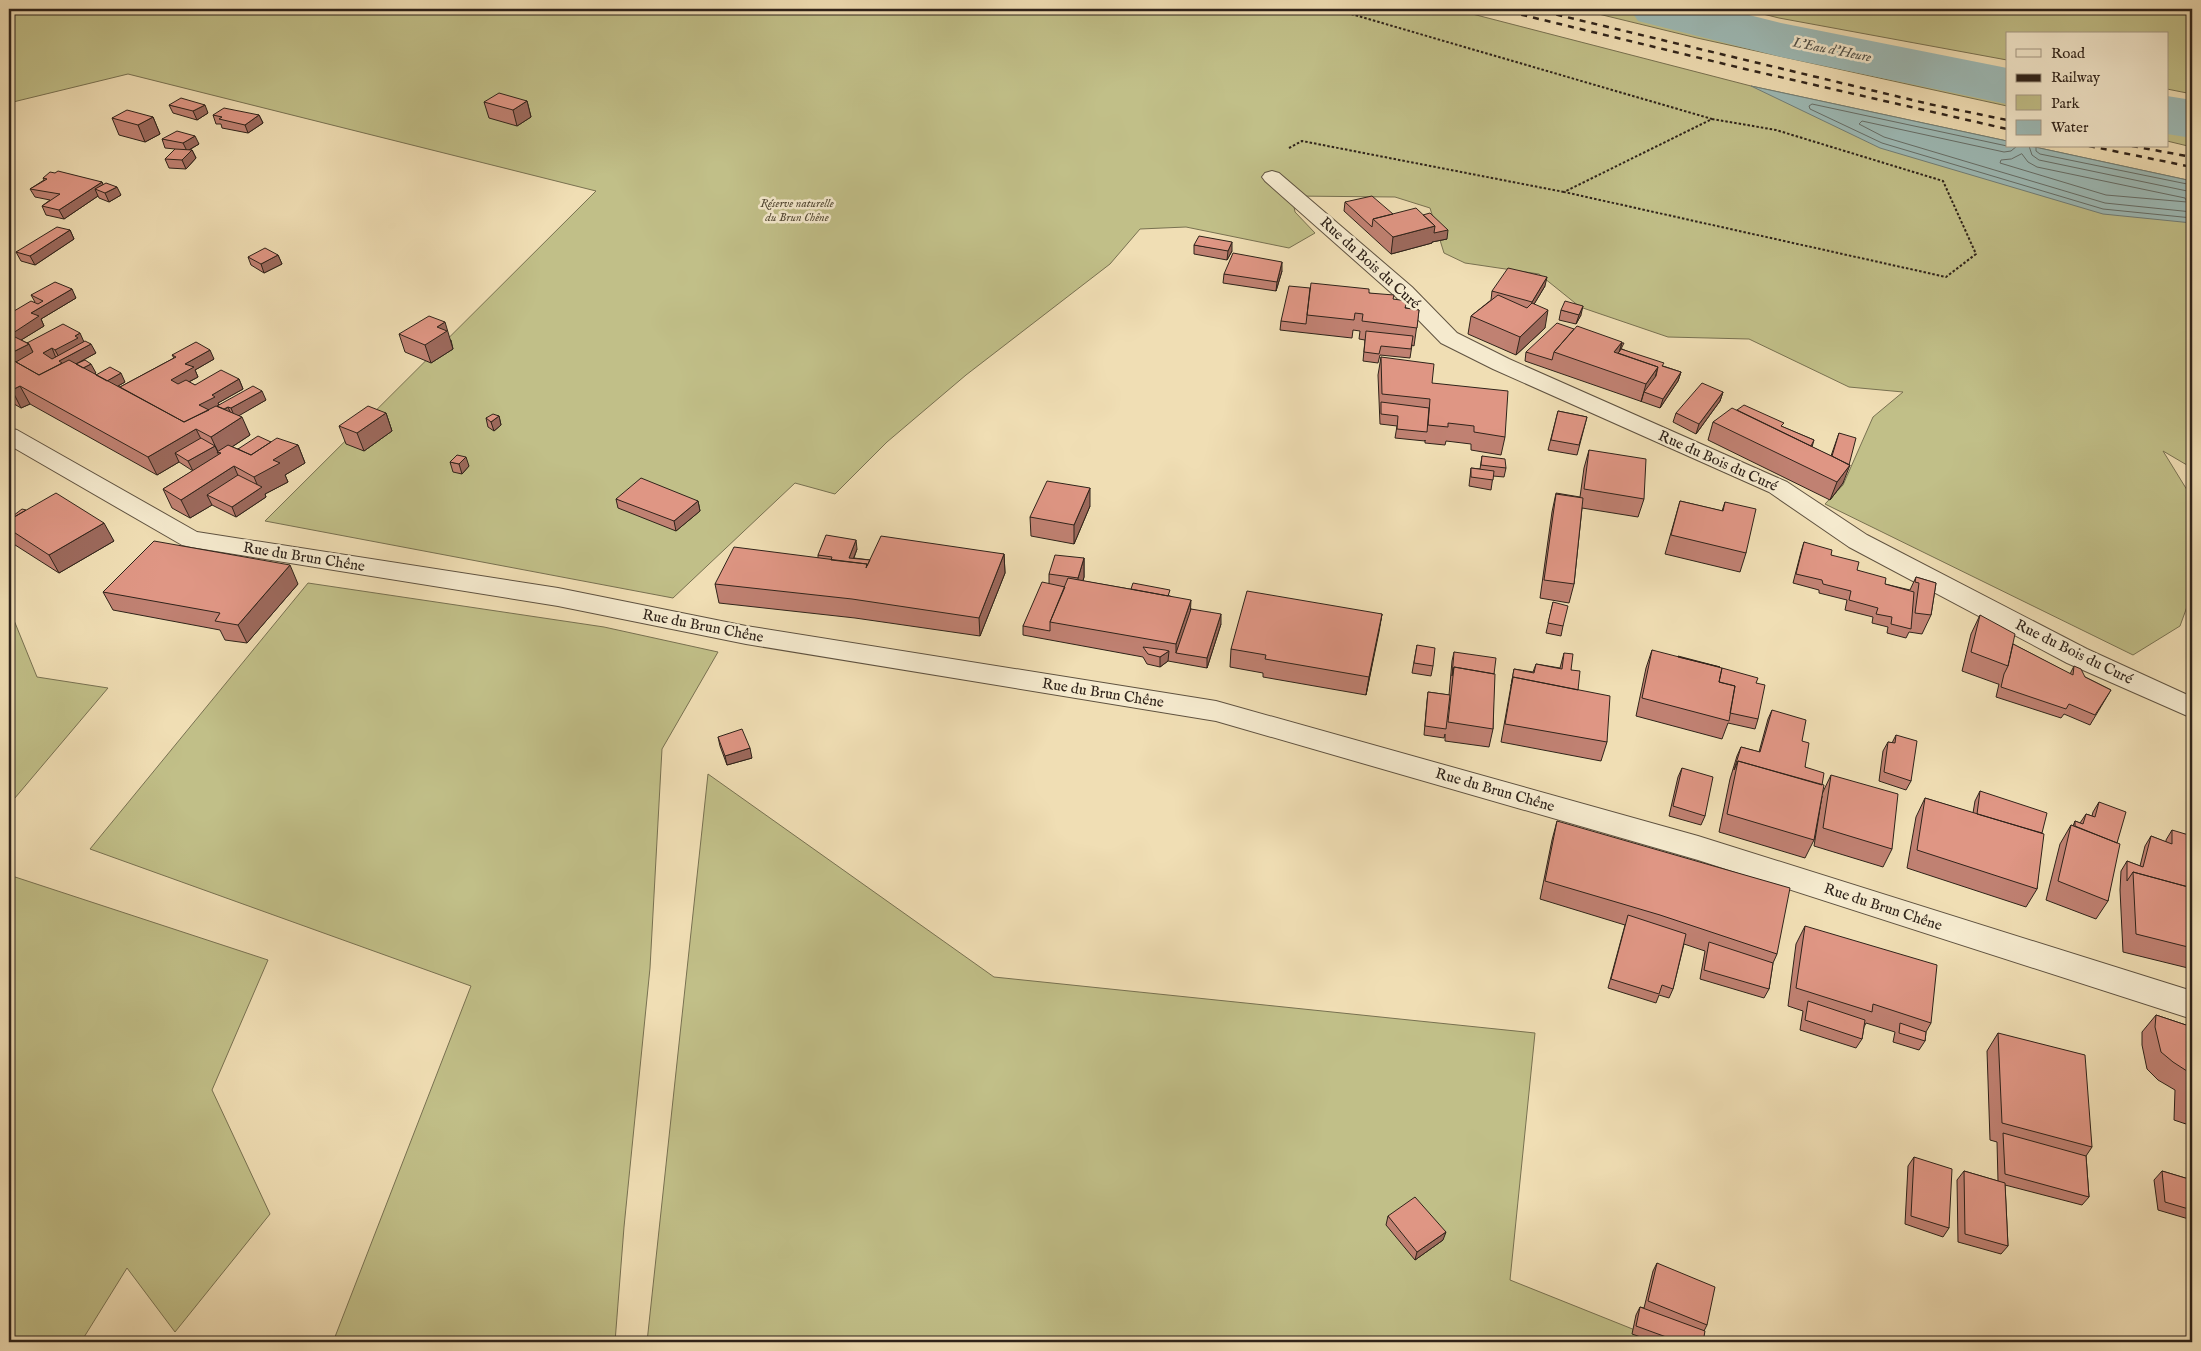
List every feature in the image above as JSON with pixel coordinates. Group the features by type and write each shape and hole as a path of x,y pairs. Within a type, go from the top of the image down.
{"street":[{"name":"Rue du Bois du Curé","path":"1272,176 1389,278 1449,338 1501,364 1778,488 1858,541 2077,656 2192,708"},
{"name":"Rue du Brun Chêne","path":"9,435 191,539 558,597 746,635 1216,711 1698,848 2192,1005"}],"path":[{"path":"1272,176 1269,158 1302,141 1564,192 1946,277 1976,254 1943,181 1776,130 1712,119 1334,9"},
{"path":"1564,192 1712,119"}],"green space":[{"name":"Réserve naturelle du Brun Chêne","path":"9,9 1453,9 1751,86 2006,141 2006,148 2039,148 2192,181 2192,468 2163,451 2192,498 2192,593 2180,626 2133,655 1825,504 1843,485 1873,417 1903,392 1849,387 1749,339 1668,337 1580,307 1539,274 1465,263 1444,253 1430,208 1395,197 1292,196 1295,212 1315,233 1289,248 1186,227 1140,229 1110,264 966,375 887,442 835,494 795,483 673,598 265,521 596,191 128,74 9,103"},
{"path":"1578,9 1627,9 1767,44 2006,95 2006,106 1697,38"},
{"path":"1743,9 2192,9 2192,94 2168,89 2168,32 2006,32 2006,60 1779,18"},
{"path":"2168,125 2192,129 2192,147 2168,141"},
{"path":"308,583 604,627 718,652 662,749 650,968 624,1227 615,1342 333,1342 471,986 90,849"},
{"path":"9,608 37,677 108,688 9,805"},
{"path":"708,774 994,977 1535,1033 1510,1280 1665,1342 647,1342"},
{"path":"9,875 268,960 212,1090 270,1214 175,1332 127,1268 81,1342 9,1342"}],"water":[{"path":"1751,86 2006,141 2006,148 2039,148 2192,181 2192,223 2103,214 1880,148"}],"building":[{"path":"499,93 527,101 513,110 484,102"},
{"path":"181,98 205,105 193,111 169,105"},
{"path":"224,108 259,115 245,125 219,119 222,117 213,115"},
{"path":"127,110 153,117 138,125 112,118"},
{"path":"177,131 195,136 183,143 162,139"},
{"path":"175,149 192,150 182,160 165,159"},
{"path":"58,171 102,182 59,210 42,206 60,194 30,189 47,179 43,178 50,172 55,173"},
{"path":"106,183 117,187 105,193 95,189"},
{"path":"1372,196 1393,214 1373,219 1372,227 1345,202"},
{"path":"1416,208 1435,226 1393,237 1373,219"},
{"path":"1430,213 1448,230 1434,233 1435,226 1423,215"},
{"path":"57,227 70,230 30,256 16,252"},
{"path":"1199,236 1232,242 1228,251 1194,245"},
{"path":"265,248 278,255 261,264 248,257"},
{"path":"1233,253 1282,262 1277,282 1224,274"},
{"path":"1508,268 1547,277 1532,302 1492,291"},
{"path":"55,282 72,289 31,313 39,316 10,335 9,314 31,301 38,304 43,301 31,295"},
{"path":"1311,283 1369,289 1369,293 1394,295 1393,299 1407,301 1405,308 1419,310 1417,328 1362,321 1363,314 1355,313 1354,320 1307,315"},
{"path":"1289,286 1310,288 1306,324 1281,321"},
{"path":"1498,295 1527,308 1532,303 1548,310 1520,337 1471,316"},
{"path":"1565,301 1583,306 1579,315 1561,310"},
{"path":"429,316 445,322 437,327 447,331 425,345 399,334"},
{"path":"1557,323 1574,329 1554,352 1552,360 1526,352"},
{"path":"63,324 80,333 75,336 78,338 55,350 52,348 43,353 52,359 85,341 91,344 59,361 62,363 39,375 16,362 33,352 27,343"},
{"path":"1577,326 1622,342 1614,352 1658,367 1646,384 1554,352"},
{"path":"1366,331 1413,336 1411,349 1381,346 1379,354 1364,352"},
{"path":"9,334 29,344 9,354"},
{"path":"196,342 210,350 185,364 194,367 171,380 178,384 186,380 195,385 221,370 239,379 212,395 215,397 199,405 209,410 184,422 120,387 176,357 172,355"},
{"path":"1622,343 1624,343 1621,349 1664,363 1662,366 1681,372 1663,399 1644,392 1656,376 1658,367 1618,353"},
{"path":"1381,357 1434,364 1432,383 1508,391 1505,437 1474,432 1474,426 1448,423 1448,427 1428,425 1430,399 1382,394"},
{"path":"9,358 39,375 69,360 184,422 216,406 242,417 211,437 196,429 148,457 20,386 12,390 9,389"},
{"path":"85,360 91,364 83,368 76,364"},
{"path":"110,367 121,373 107,381 96,375"},
{"path":"1702,383 1723,392 1699,424 1676,413"},
{"path":"253,386 262,391 231,408 224,409 217,406"},
{"path":"1381,402 1429,408 1427,432 1397,429 1398,416 1381,414"},
{"path":"1744,405 1784,423 1781,426 1814,440 1811,446 1737,410"},
{"path":"368,406 386,413 357,433 339,426"},
{"path":"1732,408 1850,465 1837,482 1713,422"},
{"path":"1558,411 1587,417 1579,445 1551,440"},
{"path":"493,414 499,416 491,422 486,418"},
{"path":"1839,433 1856,438 1849,465 1832,456"},
{"path":"258,436 271,442 251,455 238,449"},
{"path":"201,438 215,446 188,461 175,453"},
{"path":"277,438 298,445 273,460 280,463 254,477 234,466 181,500 163,489 221,453 217,452 228,445 251,455"},
{"path":"1589,450 1646,459 1644,499 1584,489"},
{"path":"457,455 466,457 459,464 450,462"},
{"path":"1482,456 1505,459 1506,468 1481,465"},
{"path":"1471,468 1494,471 1493,480 1471,477"},
{"path":"238,475 262,487 232,507 207,495"},
{"path":"641,478 698,501 674,521 616,499"},
{"path":"1047,481 1090,488 1074,525 1030,517"},
{"path":"56,493 104,523 49,555 9,529 9,520"},
{"path":"1556,494 1583,498 1574,584 1544,580"},
{"path":"1680,501 1723,511 1725,502 1756,509 1746,553 1671,535"},
{"path":"22,509 26,510 9,520 9,519"},
{"path":"826,535 856,540 849,558 870,560 867,566 867,564 831,560 832,557 818,555"},
{"path":"881,536 1004,554 979,618 852,599 715,584 734,547 867,564 866,568"},
{"path":"154,541 290,565 238,625 215,621 220,613 103,592"},
{"path":"1804,542 1832,550 1831,555 1859,562 1857,570 1886,578 1885,584 1914,592 1911,629 1891,624 1892,617 1876,614 1878,608 1849,600 1851,591 1823,584 1822,580 1796,574"},
{"path":"1055,555 1084,558 1078,578 1049,574"},
{"path":"1916,577 1936,583 1931,615 1915,613 1919,583 1915,582"},
{"path":"1068,578 1191,600 1176,644 1050,622"},
{"path":"1042,582 1065,587 1050,622 1050,631 1023,626"},
{"path":"1133,583 1170,590 1168,596 1131,589"},
{"path":"1247,591 1382,614 1369,677 1265,659 1266,655 1231,649"},
{"path":"1553,602 1568,606 1563,626 1548,623"},
{"path":"1191,609 1221,614 1207,658 1176,653"},
{"path":"1980,615 2015,634 2008,666 1971,652"},
{"path":"2013,644 2073,675 2074,666 2081,669 2085,677 2111,690 2095,715 2069,704 2066,709 2001,687"},
{"path":"1417,645 1435,648 1433,666 1414,663"},
{"path":"1143,647 1169,651 1160,657 1148,654"},
{"path":"1652,650 1722,668 1719,682 1735,686 1729,721 1642,698"},
{"path":"1454,652 1496,658 1494,674 1454,667 1452,676"},
{"path":"1564,653 1573,654 1571,670 1580,671 1578,690 1513,677 1511,686 1514,669 1534,673 1536,664 1562,669"},
{"path":"1678,656 1720,667 1678,657"},
{"path":"1454,667 1495,674 1493,729 1448,722"},
{"path":"1722,668 1758,678 1756,683 1765,685 1758,719 1730,713 1735,686 1719,682"},
{"path":"1513,677 1610,696 1607,742 1505,724"},
{"path":"1428,692 1450,695 1446,729 1425,726"},
{"path":"1772,710 1806,720 1802,741 1809,743 1805,767 1824,773 1822,785 1738,761 1734,770 1741,747 1760,752"},
{"path":"742,729 750,748 725,756 718,737"},
{"path":"1896,735 1917,741 1911,781 1884,772 1888,742 1895,743"},
{"path":"1738,761 1824,785 1814,840 1727,814"},
{"path":"1682,768 1713,777 1705,816 1673,806"},
{"path":"1831,775 1898,794 1892,849 1823,828"},
{"path":"1980,791 2047,813 2042,833 1977,814"},
{"path":"1925,798 2044,834 2037,889 1917,850"},
{"path":"2099,802 2126,812 2117,843 2075,826 2075,821 2083,824 2086,814 2095,817"},
{"path":"1557,821 1790,888 1777,954 1660,915 1545,881"},
{"path":"2071,825 2120,844 2108,901 2058,881"},
{"path":"2172,830 2192,836 2189,884 2192,885 2192,888 2133,872 2127,881 2127,861 2143,867 2151,836 2172,844"},
{"path":"2133,872 2192,888 2192,948 2136,934"},
{"path":"1628,915 1686,934 1673,989 1662,985 1659,994 1611,979"},
{"path":"1805,926 1937,965 1931,1023 1873,1004 1872,1012 1796,988"},
{"path":"1709,942 1773,963 1769,989 1704,970"},
{"path":"1808,1001 1865,1020 1862,1039 1805,1020"},
{"path":"2156,1015 2192,1027 2192,1104 2188,1103 2190,1073 2161,1052 2155,1027"},
{"path":"1900,1023 1926,1032 1925,1041 1899,1033"},
{"path":"1998,1033 2085,1055 2092,1147 2002,1123"},
{"path":"2003,1133 2086,1156 2089,1197 2005,1174"},
{"path":"1914,1157 1952,1169 1949,1228 1911,1216"},
{"path":"1964,1171 2005,1183 2008,1246 1965,1234"},
{"path":"2162,1171 2192,1180 2192,1210 2165,1202"},
{"path":"1415,1197 1446,1232 1417,1252 1388,1216"},
{"path":"1657,1263 1715,1287 1707,1325 1648,1301"},
{"path":"1640,1307 1705,1331 1703,1342 1680,1342 1636,1326"}],"waterway":[{"name":"L'Eau d'Heure","path":"1658,9 1781,40 2006,86"},
{"name":"L'Eau d'Heure","path":"2168,115 2192,119"}],"railway":[{"path":"1498,9 1745,69 2006,129"},
{"path":"1533,9 1929,104 2006,120"},
{"path":"2099,148 2192,167"},
{"path":"2143,148 2192,157"}]}
